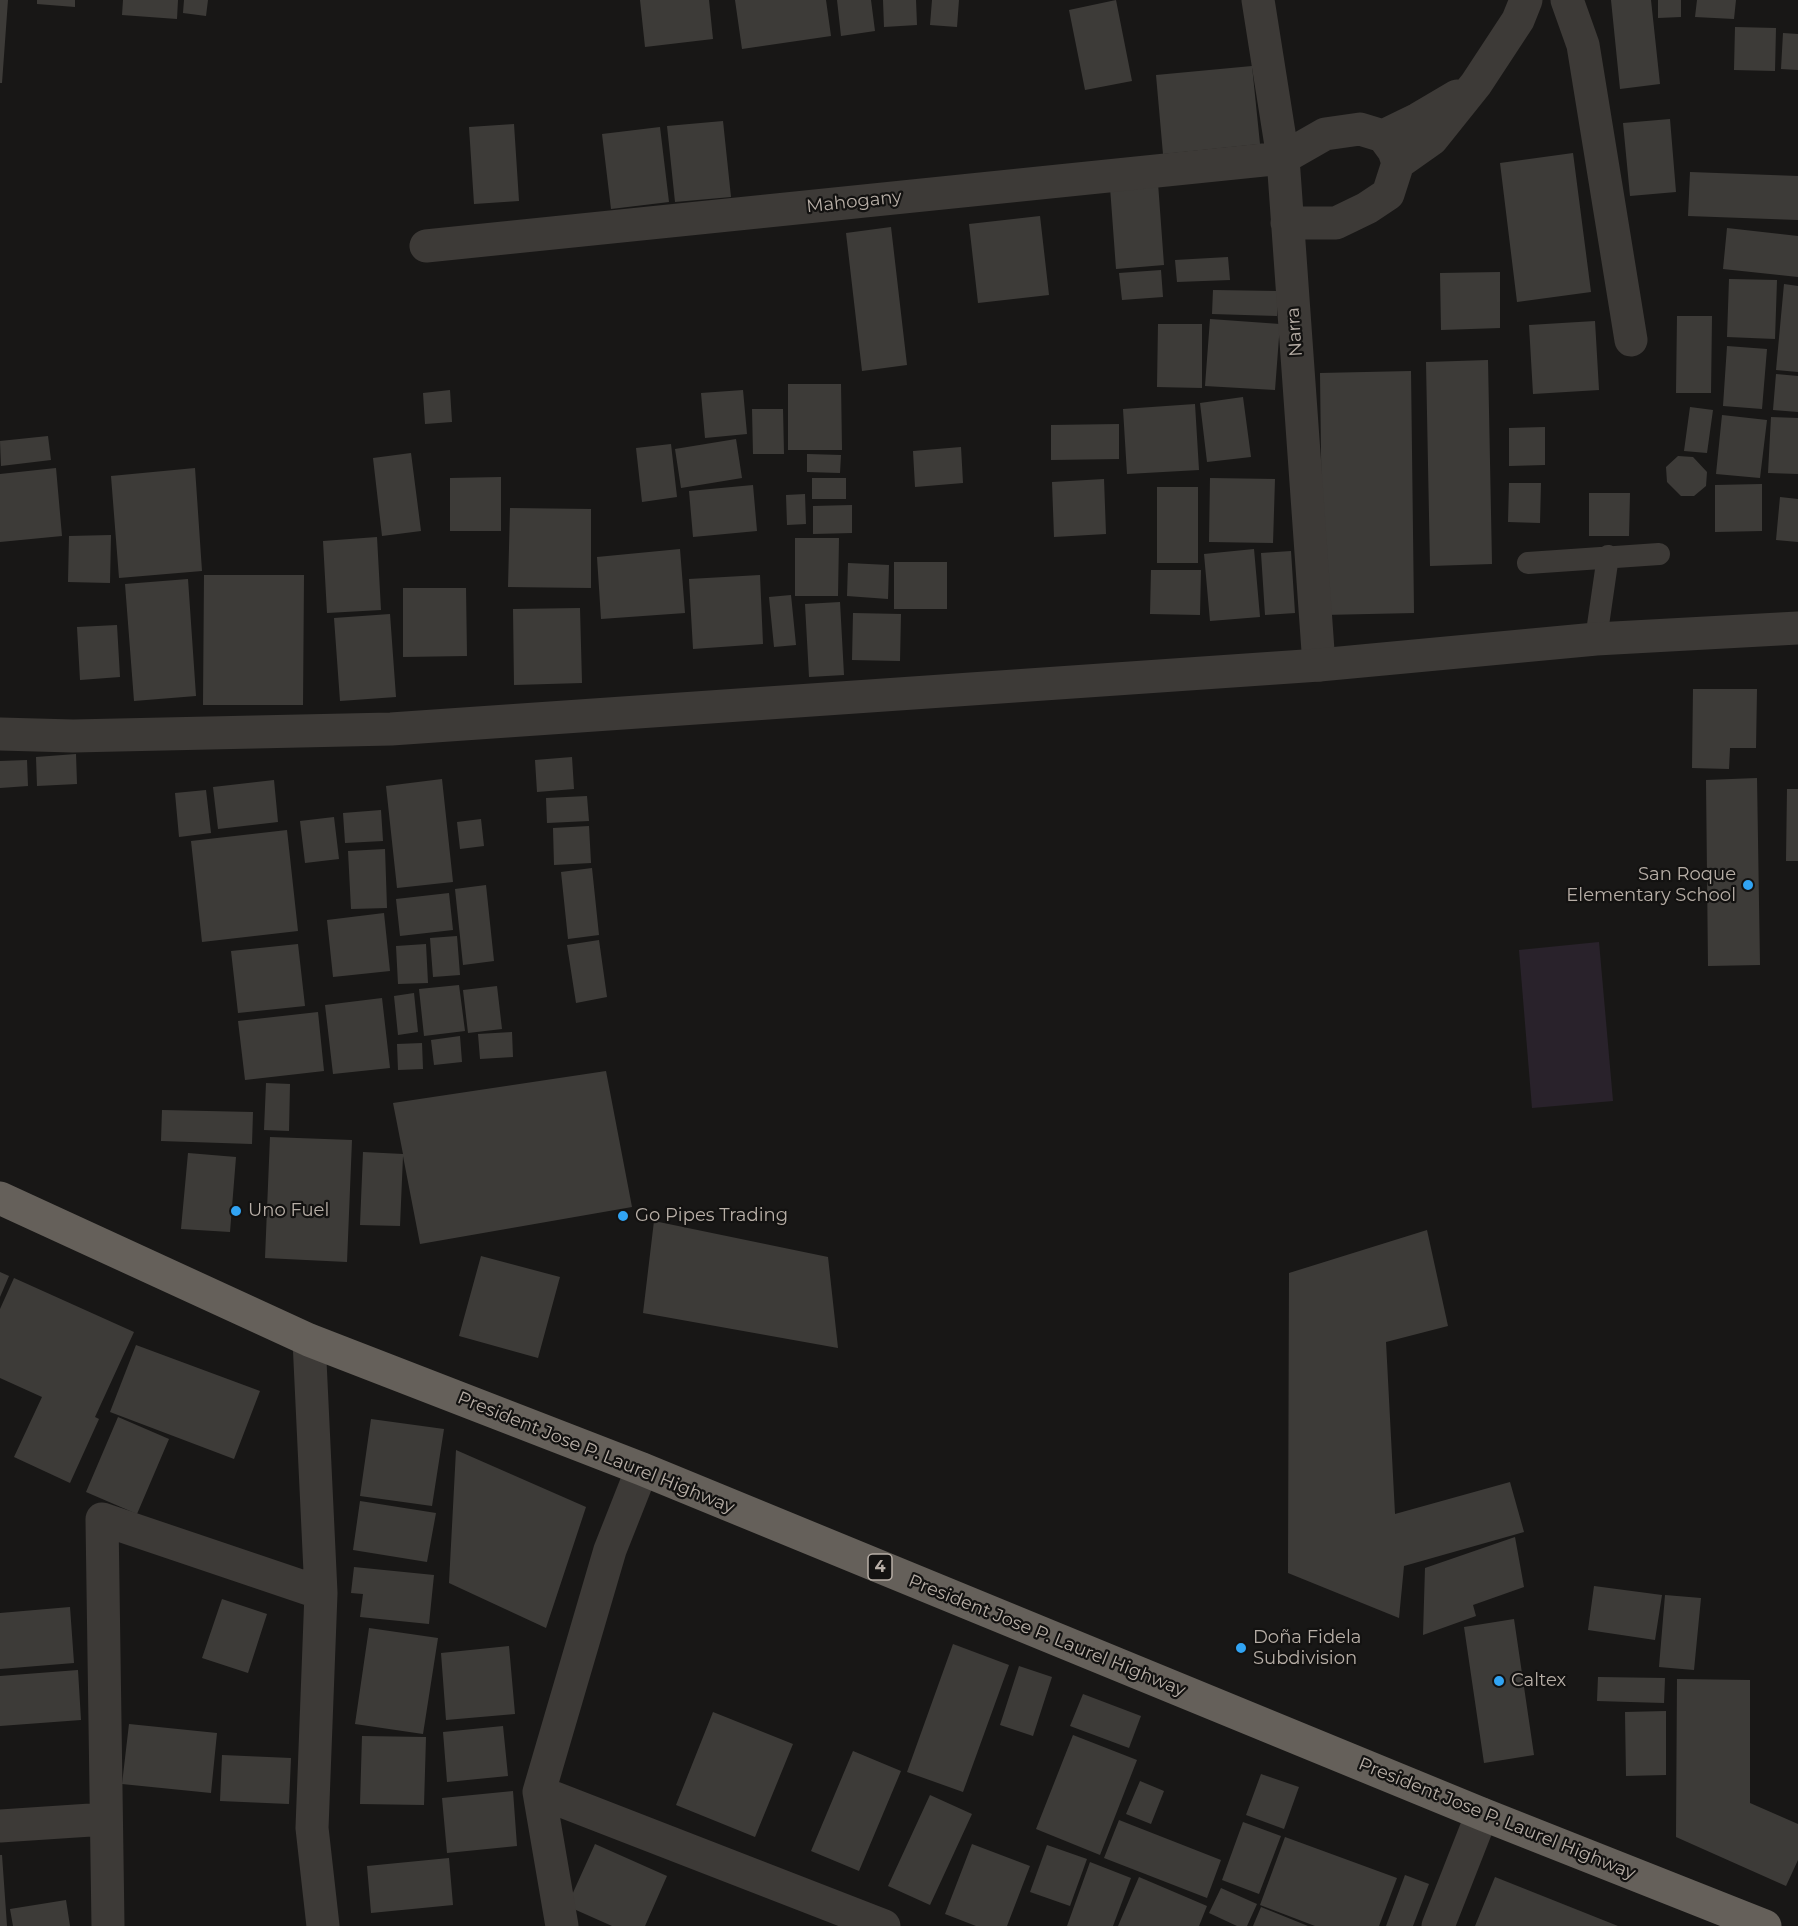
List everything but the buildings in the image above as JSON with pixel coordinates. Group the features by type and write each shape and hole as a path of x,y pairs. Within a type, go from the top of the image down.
{"highway":[{"name":"President Jose P. Laurel Highway","path":"0,1198 309,1340 642,1469 1482,1814 1765,1926"}],"street":[{"name":"Narra","path":"1258,0 1283,158 1319,665"},
{"path":"1283,158 1325,134 1360,129 1390,150 1432,139 1476,84 1518,20 1526,0"},
{"path":"1567,0 1583,45 1631,340"},
{"path":"1287,223 1336,223 1367,208 1388,194 1390,150"},
{"name":"Mahogany","path":"426,246 1283,158"},
{"path":"0,734 73,736 391,729 1319,665 1596,639 1798,628"},
{"path":"309,1340 321,1593 312,1828 322,1926"},
{"path":"562,1926 539,1792 610,1550 642,1469"},
{"path":"108,1926 102,1519 321,1593"},
{"path":"539,1792 884,1926"},
{"path":"1438,1926 1482,1814"},
{"path":"0,1826 106,1819"}],"lane":[{"path":"1528,563 1659,554"},
{"path":"1596,639 1608,556"}],"shaded area":[{"path":"1599,942 1613,1101 1532,1108 1519,950"}],"place":[{"name":"San Roque Elementary School","path":"1748,885"},
{"name":"Uno Fuel","path":"236,1211"},
{"name":"Go Pipes Trading","path":"623,1216"},
{"name":"Doña Fidela Subdivision","path":"1241,1648"},
{"name":"Caltex","path":"1499,1681"}]}
